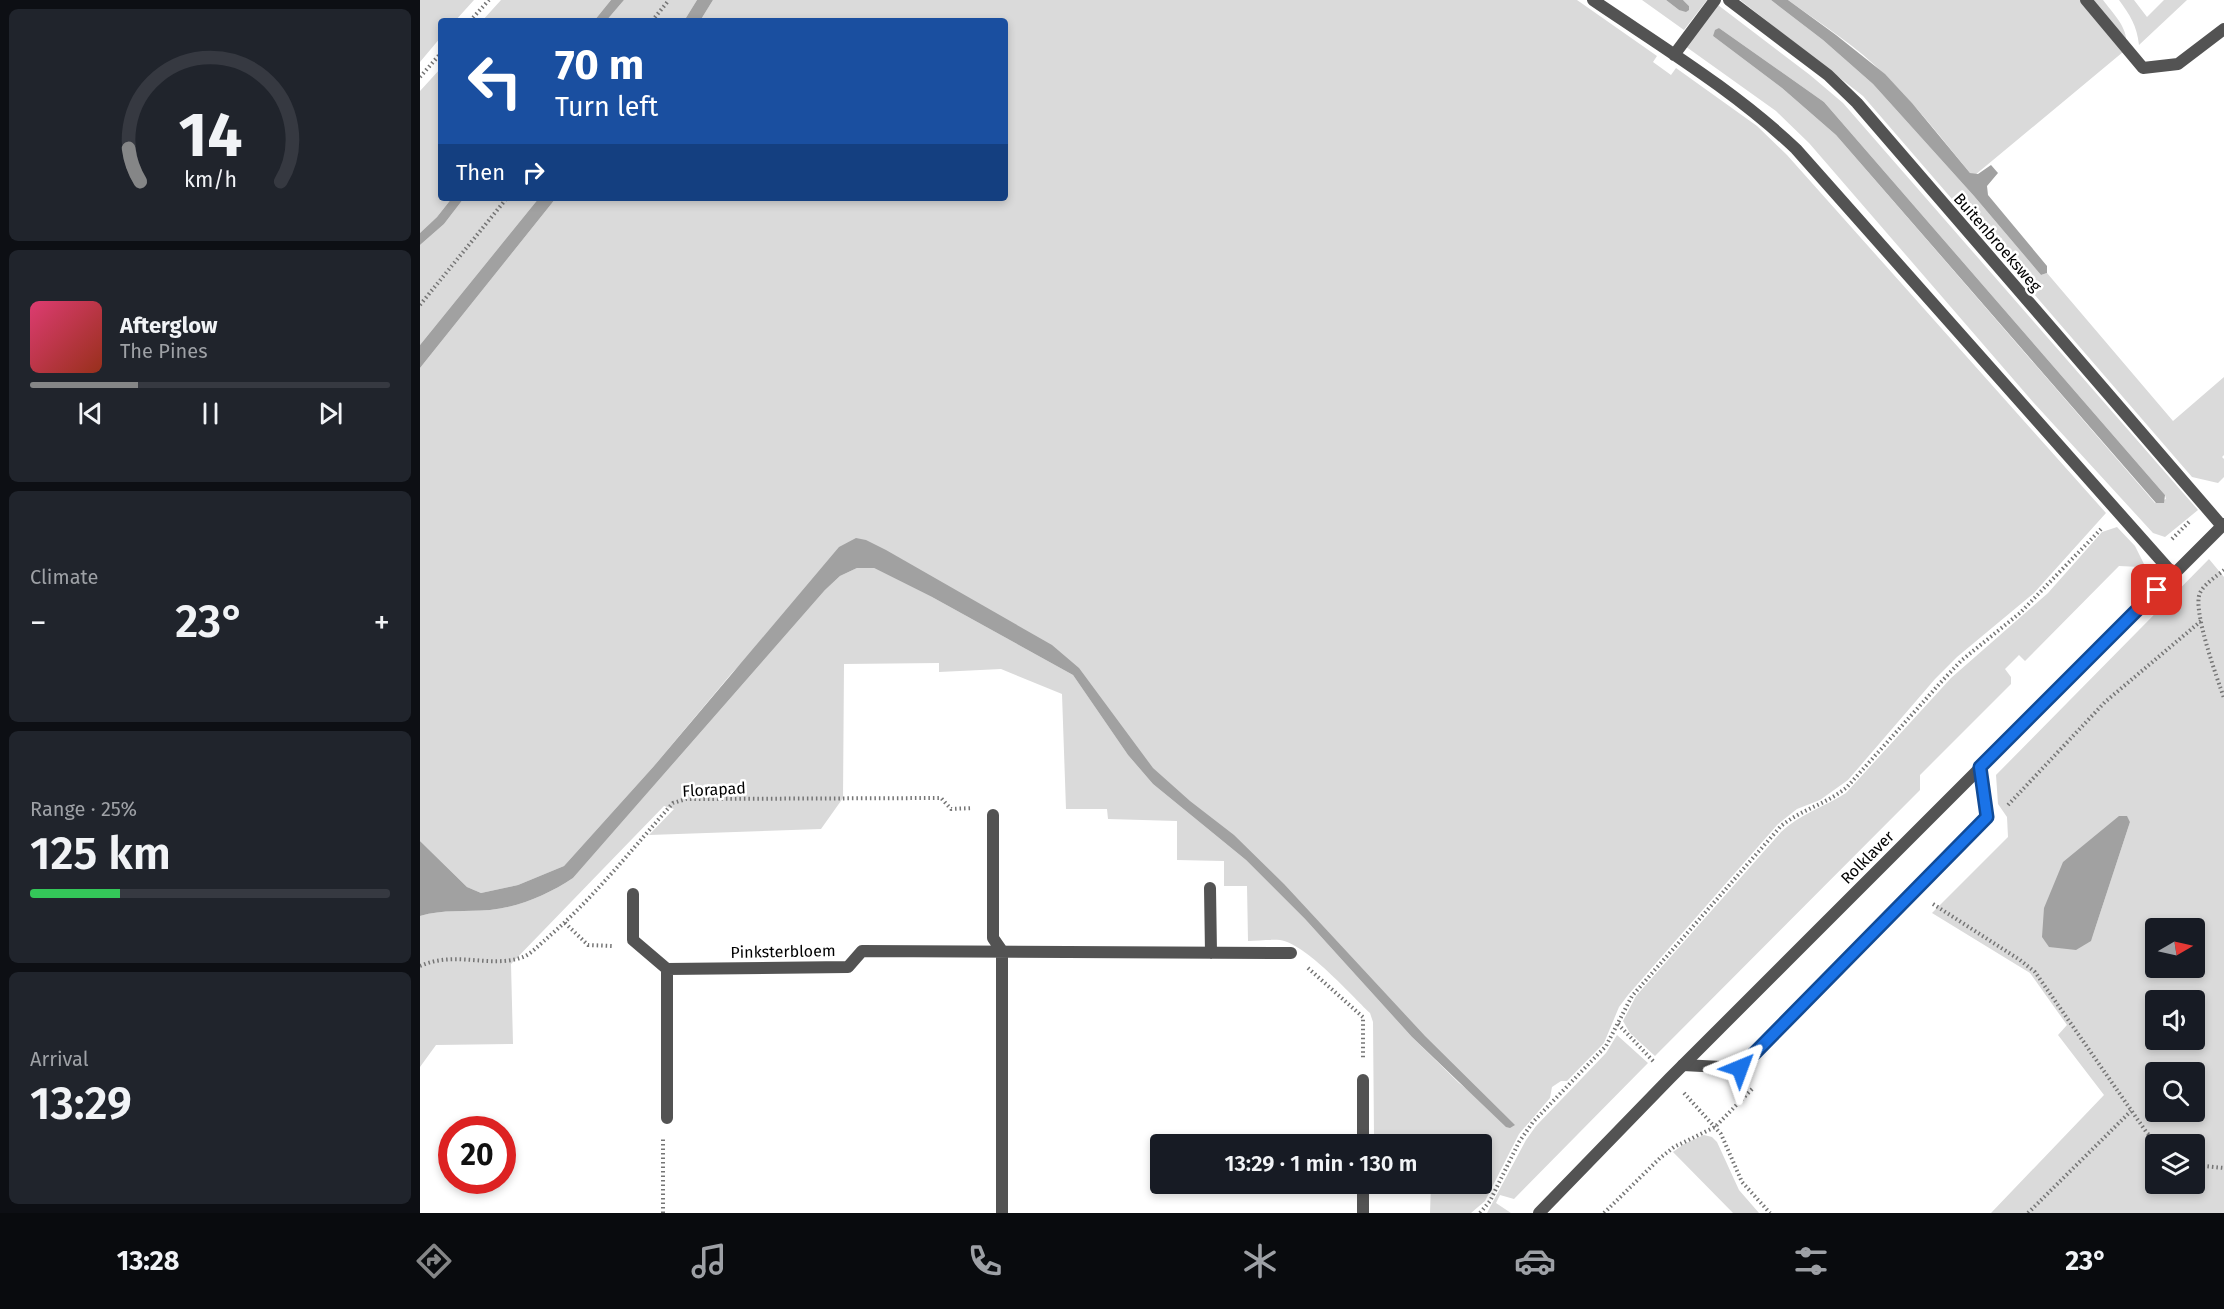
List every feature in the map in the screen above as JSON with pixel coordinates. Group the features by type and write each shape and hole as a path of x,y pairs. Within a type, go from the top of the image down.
{"street":[{"path":"1593,0 1770,124 1796,148 2173,574"},
{"path":"1674,55 1715,0"},
{"name":"Buitenbroeksweg","path":"1729,0 1828,75 1857,103 2223,525"},
{"path":"2086,0 2143,68 2178,64 2224,29"},
{"name":"Rolklaver","path":"1539,1213 1670,1078 2223,525"},
{"path":"1683,1065 1740,1068 1987,817 1980,767"},
{"path":"993,815 993,938 1002,951 1002,1213"},
{"path":"1210,888 1211,953"},
{"path":"633,894 633,940 667,969 667,1118"},
{"name":"Pinksterbloem","path":"667,969 848,967 861,951 1291,953"},
{"path":"1363,1080 1363,1134"},
{"path":"1363,1194 1363,1213"}],"path":[{"path":"473,18 489,0"},
{"path":"654,18 669,0"},
{"path":"420,77 438,56"},
{"path":"420,305 505,201"},
{"path":"1480,1213 1490,1201 1519,1142 1533,1122 1606,1046 1632,996 1781,826 1801,812 1831,799 1847,787 1962,660 2020,613 2043,591 2117,511"},
{"path":"2156,555 2192,519"},
{"path":"2224,570 2200,591 2198,600 2200,621 2224,698"},
{"name":"Florapad","path":"420,966 431,961 454,958 502,961 525,957 565,923 673,803 686,800 941,798 951,809 993,808 993,815"},
{"path":"1933,904 2035,972 2148,1134"},
{"path":"565,923 588,945 617,946 633,940"},
{"path":"1291,953 1363,1017 1363,1080"},
{"path":"1617,1024 1721,1134 1742,1182 1770,1213"},
{"path":"2028,1213 2131,1111"},
{"path":"663,1213 662,1149 667,1118"},
{"path":"1604,1213 1660,1158"},
{"path":"2205,1166 2224,1168"}],"shaded area":[{"path":"420,0 474,0 458,18 438,18 438,41 420,62"},
{"path":"501,0 611,0 596,18 485,18"},
{"path":"611,0 624,0 609,18 596,18"},
{"path":"624,0 697,0 686,18 609,18"},
{"path":"697,0 713,0 702,18 686,18"},
{"path":"713,0 1577,0 1657,56 1653,62 1671,75 1676,68 1757,126 1787,155 2106,513 2034,593 1957,657 1935,679 1848,780 1820,800 1797,809 1778,824 1628,995 1619,1007 1604,1043 1567,1081 1561,1081 1552,1087 1550,1098 1519,1134 1492,1187 1492,1134 1374,1134 1373,1022 1370,1013 1315,960 1291,944 1280,940 1248,941 1247,886 1224,886 1224,861 1177,860 1177,821 1108,819 1107,809 1066,809 1062,694 1001,669 939,672 939,663 844,664 843,798 821,829 649,835 674,809 664,806 511,964 513,1044 436,1045 420,1067 420,916 437,912 490,910 512,906 544,894 573,878 825,590 840,576 857,568 874,568 932,597 1073,675 1128,755 1153,784 1246,860 1305,919 1412,1037 1459,1083 1508,1122 1271,876 1159,779 1072,667 855,547 731,674 654,766 564,866 518,885 481,893 467,887 420,841 420,368 554,201 1008,201 1008,18 702,18"},
{"path":"1642,0 1666,0 1679,10 1689,6 1683,0 1707,0 1684,30"},
{"path":"1666,0 1683,0 1689,6 1689,10 1686,12 1679,10"},
{"path":"1740,0 1771,0 1823,40 1873,84 1974,196 2041,275 2047,273 2173,421 2224,377 2224,455 2222,457 2224,477 2218,483 2192,477 1863,96"},
{"path":"1771,0 1788,0 1885,74 1970,173 1978,174 1991,165 1998,173 1987,186 1988,195 2047,266 2047,273 2041,275 1974,196 1873,84 1823,40"},
{"path":"1788,0 2103,0 2121,24 2126,45 2123,52 1975,175 1970,173 1919,111 1875,65"},
{"path":"2119,0 2134,0 2147,17 2164,0 2187,0 2139,45 2137,32"},
{"path":"1718,5 1843,103 2198,510 2165,537 2153,533 2033,402 1809,143 1776,111 1685,46","holes":["1719,28 1824,102 2165,495 2166,499 2155,503 1836,135 1782,88 1713,36"]},
{"path":"1719,28 1824,102 2165,495 2164,503 2156,503 1836,135 1782,88 1713,36 1715,30"},
{"path":"438,71 438,201 450,201 420,233 420,91"},
{"path":"450,201 462,201 444,224 420,245 420,233"},
{"path":"462,201 537,201 420,345 420,245 444,224"},
{"path":"537,201 554,201 420,368 420,345"},
{"path":"2117,527 2135,546 2144,564 2140,567 2119,566 2025,661 2019,655 2005,669 2011,677 2011,684 1920,775 1920,790 1655,1056 1630,1033 1623,1021 1636,996 1781,832 1804,815 1846,793 1951,678 2048,593 2102,532"},
{"path":"856,538 866,540 886,550 1052,645 1079,668 1153,768 1190,801 1234,835 1284,884 1425,1036 1515,1125 1510,1128 1506,1127 1412,1037 1305,919 1246,860 1153,784 1128,755 1073,675 932,597 874,568 857,568 840,576 825,590 573,878 544,894 512,906 490,910 437,912 420,916 420,841 467,887 481,893 518,885 564,866 654,766 839,547"},
{"path":"2209,559 2224,577 2224,1213 1991,1213 2104,1095 2058,1035 2067,1025 2030,973 1932,913 2008,837 2007,817 1998,804 1996,775","holes":["2127,817 2130,822 2091,941"]},
{"path":"2119,816 2127,816 2130,822 2091,941 2076,950 2049,947 2042,937 2044,908 2063,862"},
{"path":"1617,1035 1648,1063 1514,1199 1500,1195 1496,1203 1511,1213 1487,1213 1526,1140 1536,1126 1606,1053"},
{"path":"1704,1135 1712,1137 1717,1142 1739,1190 1759,1213 1733,1213 1673,1152"},
{"path":"1431,1194 1489,1194 1485,1201 1471,1213 1430,1213"}],"route":[{"path":"1740,1068 1987,817 1980,767 2157,590"}]}
